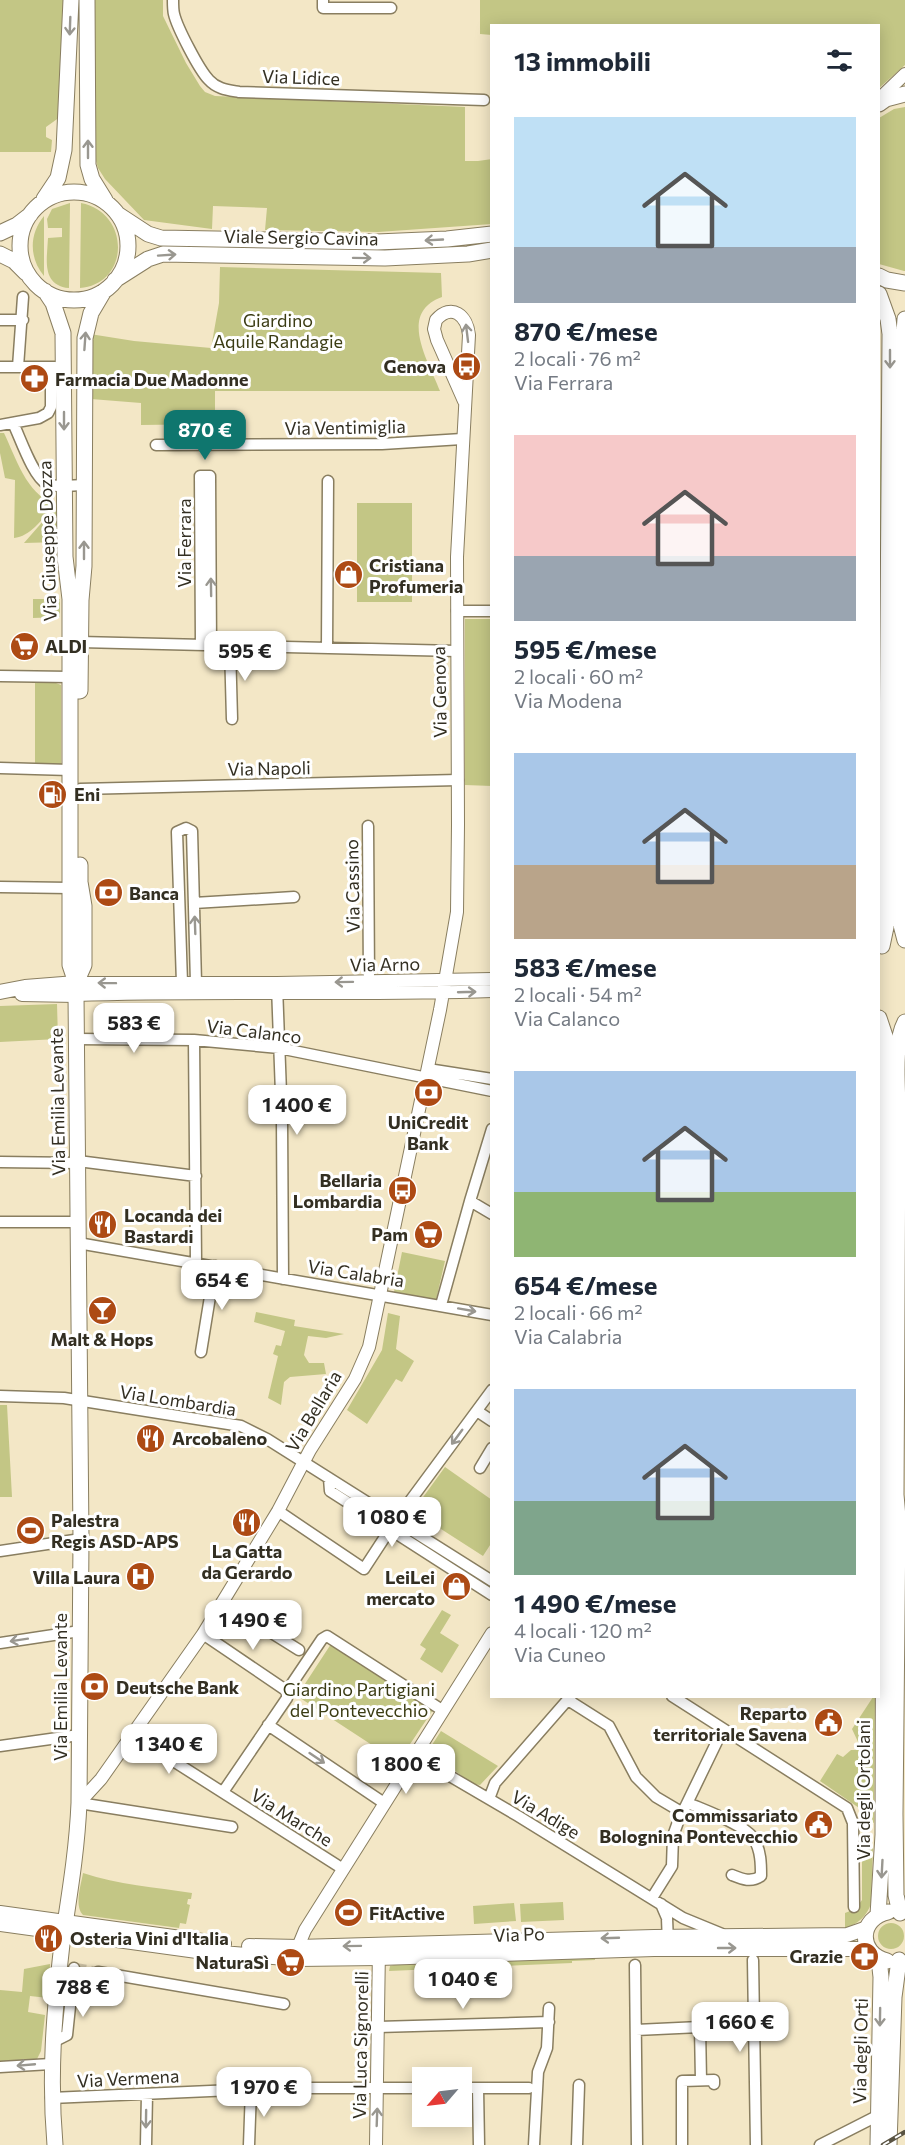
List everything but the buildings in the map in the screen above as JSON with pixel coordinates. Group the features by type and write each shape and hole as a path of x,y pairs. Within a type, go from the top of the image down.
{"main road":[{"path":"32,279 26,269 20,248 21,236 35,210 58,178 64,150 71,0"},
{"path":"0,254 14,261 45,291 74,299 92,296 110,285 122,271 128,248 127,237 119,215 106,202 95,185 88,165 87,0"},
{"path":"880,101 905,94"},
{"path":"0,233 17,225 57,195 76,192 90,194 106,202"},
{"name":"Viale Sergio Cavina","path":"119,215 148,234 161,238 377,242 447,239 490,234"},
{"name":"Viale Sergio Cavina","path":"110,285 148,259 163,254 385,258 468,254 490,250"},
{"path":"880,276 905,283"},
{"name":"Via Giuseppe Dozza","path":"76,989 69,964 80,789 85,338 91,313 110,285"},
{"name":"Via Giuseppe Dozza","path":"45,291 61,321 57,365 64,485 65,564 70,599 73,890 84,906 84,965 76,989"},
{"path":"880,297 888,319 890,334 895,474 899,918 905,940"},
{"path":"880,947 886,927 884,693 905,319"},
{"path":"880,947 891,944 905,946"},
{"path":"4,992 25,987 76,989"},
{"name":"Via Emilia Levante","path":"55,2145 51,2064 53,2042 70,1967 65,1927 78,1828 79,1803 81,1539 76,989"},
{"path":"880,1016 905,1016"},
{"name":"Via degli Ortolani","path":"880,1019 885,1036 882,1123 882,1426 894,1516 900,1750 895,1884 902,1915"},
{"name":"Via degli Ortolani","path":"878,1915 884,1835 896,1495 899,1048 905,1022"},
{"path":"867,1928 878,1915 888,1912 902,1915"},
{"path":"0,1913 65,1927"},
{"path":"0,1924 65,1927"},
{"name":"Via Po","path":"65,1927 298,1953 668,1942 729,1936 847,1935 867,1928"},
{"name":"Via degli Orti","path":"867,1928 866,1937 881,1977 878,2145"},
{"name":"Via Po","path":"668,1942 874,1954"},
{"path":"874,1954 888,1961 902,1958"},
{"name":"Via degli Orti","path":"889,2145 894,1997 902,1958"}],"street":[{"name":"Via Lidice","path":"172,0 177,24 199,65 209,80 220,88 239,92 484,100"},
{"path":"323,0 323,8 391,8"},
{"path":"880,100 905,74"},
{"path":"18,367 23,297"},
{"name":"Via Genova","path":"444,987 457,903 457,557 469,332 462,316 454,312 447,312 436,320 435,333 464,401"},
{"path":"0,320 23,320"},
{"path":"0,367 57,365 51,407 48,413 39,418 0,425"},
{"path":"13,423 39,477 48,484 84,484"},
{"name":"Via Ventimiglia","path":"156,445 382,444 462,439"},
{"name":"Via Ferrara","path":"200,476 210,476 206,645 200,476"},
{"path":"327,648 328,482"},
{"path":"457,611 490,611"},
{"path":"80,642 457,651"},
{"path":"230,646 232,719"},
{"path":"0,676 70,677"},
{"path":"0,768 70,770"},
{"name":"Via Napoli","path":"80,789 458,780"},
{"name":"Via Cassino","path":"368,826 369,981"},
{"path":"182,983 177,832 186,828 192,831 196,983"},
{"path":"0,887 73,890"},
{"path":"194,903 294,897"},
{"name":"Via Arno","path":"76,989 168,992 278,988 444,987 490,979"},
{"name":"Via Arno","path":"76,989 182,983 278,988 369,981 490,991"},
{"name":"Via Bellaria","path":"79,1803 101,1779 203,1634 278,1511 303,1462 363,1362 369,1347 381,1295 444,987"},
{"path":"278,988 283,1279"},
{"name":"Via Calanco","path":"75,1039 194,1040 279,1048 427,1074"},
{"path":"194,1040 196,1262"},
{"path":"427,1074 490,1080"},
{"path":"427,1074 490,1090"},
{"path":"441,1305 490,1138"},
{"path":"0,1162 78,1162 196,1176"},
{"path":"470,1201 490,1213"},
{"path":"0,1222 78,1222"},
{"name":"Via Calabria","path":"78,1243 490,1314"},
{"path":"201,1352 215,1266"},
{"path":"278,1511 364,1569 393,1525 490,1393"},
{"name":"Via Lombardia","path":"0,1396 64,1398 241,1426 267,1439 329,1478 330,1491 490,1580"},
{"path":"477,1411 490,1420"},
{"path":"480,1468 490,1451"},
{"name":"Via Lombardia","path":"393,1525 490,1594"},
{"path":"0,1551 81,1539"},
{"path":"222,1602 299,1650"},
{"path":"0,1643 80,1630"},
{"path":"203,1634 287,1691"},
{"path":"223,1792 287,1698 287,1691 322,1639 327,1636 442,1710"},
{"path":"298,1953 304,1930 442,1710 490,1641"},
{"path":"489,1799 495,1783 570,1698 609,1725 636,1777 656,1797 739,1827 749,1834 754,1840 761,1859 761,1876 755,1880 748,1880 732,1875"},
{"path":"675,1698 847,1808 853,1823 854,1907"},
{"path":"268,1725 384,1803"},
{"path":"668,1942 666,1918 656,1901 672,1866 673,1836 723,1729"},
{"name":"Via Marche","path":"132,1734 343,1869"},
{"path":"0,1746 79,1735"},
{"name":"Via Adige","path":"414,1755 692,1923 729,1936"},
{"path":"79,1803 232,1827"},
{"name":"Via Luca Signorelli","path":"376,2145 379,1952"},
{"path":"753,1960 756,2145"},
{"path":"636,1965 637,2145"},
{"path":"98,1972 284,2004"},
{"path":"534,2145 538,2072 547,2048 549,2008"},
{"path":"378,2027 549,2022"},
{"path":"636,2030 700,2027 701,2080"},
{"path":"0,2067 51,2064"},
{"path":"682,2145 679,2081 714,2080 714,2084"},
{"path":"577,2145 579,2085"},
{"name":"Via Vermena","path":"51,2098 251,2089 412,2088"},
{"path":"472,2088 529,2088"},
{"path":"478,2088 478,2145"},
{"path":"249,2145 251,2089"},
{"path":"146,2145 147,2094"},
{"path":"820,2145 879,2115"}],"green space":[{"path":"0,0 63,0 60,117 46,127 46,137 52,140 51,152 0,152"},
{"path":"94,0 163,0 163,16 186,63 205,92 215,96 465,107 465,161 490,159 490,224 378,232 265,230 267,208 213,206 212,229 144,220 105,179 98,168 94,154"},
{"path":"480,0 905,0 905,65 880,87 880,24 490,24 490,35 480,34"},
{"path":"905,107 905,271 880,264 880,117 894,109"},
{"path":"70,203 69,288 54,282 48,270 48,238 62,237 62,228 48,228 47,219 52,209"},
{"path":"81,203 97,209 109,220 116,233 118,248 115,262 108,274 96,284 80,288"},
{"path":"44,216 44,276 33,254 33,238"},
{"name":"Giardino Aquile Randagie","path":"220,267 441,273 442,297 429,304 421,314 419,326 424,353 440,391 215,391 215,424 141,425 141,403 91,399 90,334 134,341 211,348 219,303"},
{"path":"880,412 884,634 884,808 880,808"},
{"path":"0,433 4,433 29,483 44,499 54,504 32,530 14,538 15,480 5,478 0,453"},
{"path":"357,503 412,503 412,602 357,602"},
{"path":"58,504 60,542 24,543"},
{"path":"33,599 60,599 60,617 33,618"},
{"path":"465,619 490,619 490,786 465,785"},
{"path":"35,683 61,685 61,764 35,764"},
{"path":"57,1004 58,1039 0,1042 0,1006"},
{"path":"402,1252 445,1261 436,1300 394,1292"},
{"path":"256,1312 295,1320 294,1326 344,1334 326,1338 308,1336 304,1355 309,1363 324,1363 326,1374 290,1377 284,1382 281,1405 268,1398 278,1356 273,1354 276,1345 281,1346 285,1331 254,1322"},
{"path":"388,1313 400,1316 396,1349 414,1361 402,1382 396,1379 367,1424 347,1410 382,1350"},
{"path":"0,1405 7,1405 12,1497 0,1497"},
{"path":"445,1467 490,1499 490,1545 483,1556 413,1511"},
{"path":"442,1610 451,1615 440,1633 459,1645 442,1673 420,1659 426,1649 420,1645"},
{"name":"Giardino Partigiani del Pontevecchio","path":"331,1644 433,1710 398,1762 297,1696"},
{"path":"872,1698 875,1698 874,1823 863,1816 862,1810 820,1781 837,1754 843,1757 851,1750 855,1750 859,1744 852,1729"},
{"path":"441,1731 498,1766 480,1785 473,1784 428,1751"},
{"path":"862,1848 873,1848 871,1903 861,1919 845,1928 845,1913 855,1909 862,1900"},
{"path":"83,1873 123,1883 192,1893 187,1904 190,1905 186,1924 180,1923 179,1928 83,1915 79,1901"},
{"path":"563,1902 564,1920 521,1922 520,1904"},
{"path":"514,1903 516,1921 474,1924 473,1906"},
{"path":"891,1923 900,1927 904,1936 900,1945 891,1949 882,1945 878,1936 882,1927"},
{"path":"595,1957 595,1960 572,1961 572,1963 389,1971 390,1966 394,1965"},
{"path":"50,1964 48,1998 30,1996 28,2012 45,2015 41,2051 37,2059 0,2063 0,1990 22,1992 24,1969"}],"tunnel":[{"path":"76,1968 98,1972"}],"railway":[{"path":"883,2145 905,2132"}],"place":[{"name":"Genova","path":"467,366"},
{"name":"Farmacia Due Madonne","path":"34,379"},
{"name":"Cristiana Profumeria","path":"348,575"},
{"name":"ALDI","path":"24,646"},
{"name":"Eni","path":"53,794"},
{"name":"Banca","path":"108,893"},
{"name":"UniCredit Bank","path":"428,1093"},
{"name":"Bellaria Lombardia","path":"403,1190"},
{"name":"Locanda dei Bastardi","path":"103,1225"},
{"name":"Pam","path":"429,1234"},
{"name":"Malt & Hops","path":"102,1310"},
{"name":"Arcobaleno","path":"151,1438"},
{"name":"La Gatta da Gerardo","path":"247,1522"},
{"name":"Palestra Regis ASD-APS","path":"30,1530"},
{"name":"Villa Laura","path":"141,1577"},
{"name":"LeiLei mercato","path":"456,1587"},
{"name":"Deutsche Bank","path":"95,1687"},
{"name":"Reparto territoriale Savena","path":"828,1723"},
{"name":"Commissariato Bolognina Pontevecchio","path":"819,1825"},
{"name":"FitActive","path":"348,1913"},
{"name":"Osteria Vini d'Italia","path":"49,1938"},
{"name":"Grazie","path":"864,1956"},
{"name":"NaturaSì","path":"290,1962"}]}
